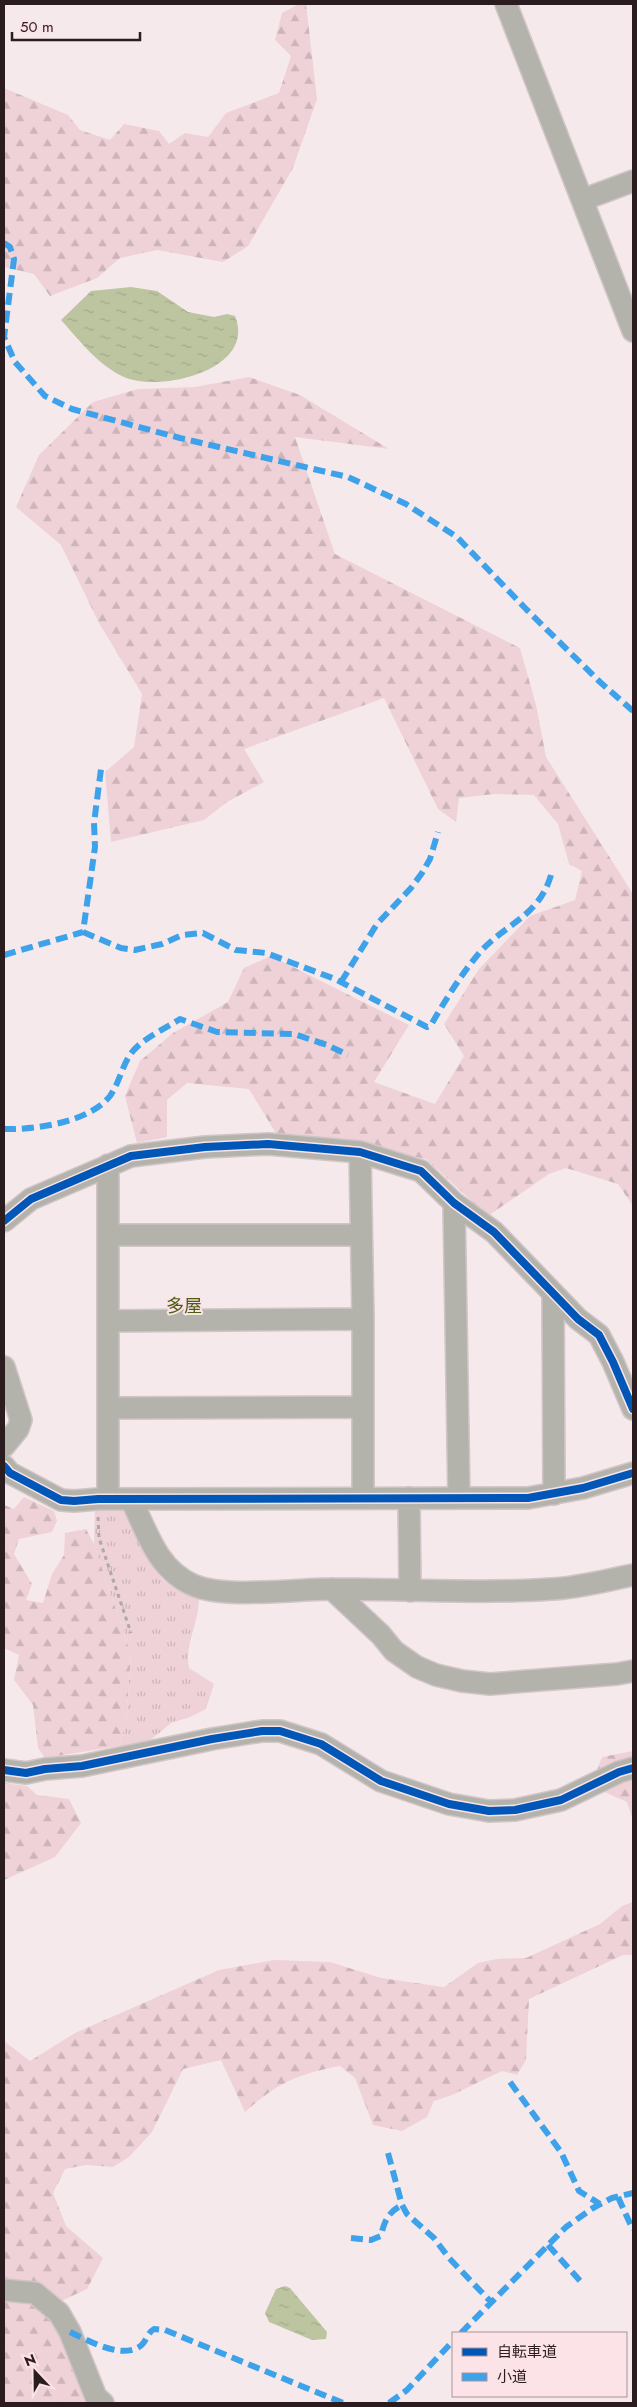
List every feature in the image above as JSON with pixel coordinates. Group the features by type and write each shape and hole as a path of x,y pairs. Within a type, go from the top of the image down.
{"street":[{"path":"506,4 633,331"},
{"path":"582,200 633,181"},
{"path":"4,1222 30,1199 138,1154 205,1147 268,1144 360,1152 421,1171 454,1203 494,1232 553,1293 599,1335 628,1382 633,1409"},
{"path":"360,1152 364,1319 363,1498"},
{"path":"103,1499 108,1408 108,1165"},
{"path":"454,1203 459,1498"},
{"path":"108,1235 361,1235"},
{"path":"553,1293 554,1494"},
{"path":"109,1320 364,1319"},
{"path":"4,1367 21,1420 18,1429 4,1446"},
{"path":"108,1408 363,1407"},
{"path":"4,1466 10,1473 60,1500 74,1501 103,1499 528,1498 583,1488 633,1473"},
{"path":"409,1498 410,1591"},
{"path":"131,1499 157,1554 175,1574 194,1586 218,1592 332,1589 410,1591 553,1589 633,1575"},
{"path":"332,1589 381,1635 394,1651 417,1667 436,1675 462,1682 506,1684 633,1671"},
{"path":"4,1770 26,1773 45,1769 82,1766 212,1739 262,1731 280,1731 321,1744 381,1781 449,1804 479,1810 502,1811 530,1808 561,1800 618,1772 633,1768"},
{"path":"4,2290 34,2293 59,2313 70,2332 96,2397 103,2403"}],"path":[{"path":"103,1499 99,1538 131,1633"}],"green space":[{"path":"299,4 306,4 317,99 293,168 248,246 223,262 157,250 120,258 97,278 50,296 34,274 4,267 4,88 68,115 80,130 110,140 124,124 159,131 169,144 185,133 208,137 226,113 279,93 291,56 275,40 282,13"},
{"path":"249,377 300,395 389,449 295,437 335,554 520,648 536,705 546,757 633,894 633,1206 618,1184 566,1168 549,1174 488,1216 426,1159 356,1144 277,1135 249,1089 187,1083 167,1100 167,1137 137,1143 125,1096 140,1061 173,1033 228,1002 244,968 271,956 409,1025 374,1082 435,1104 464,1056 444,1024 479,969 530,916 575,900 582,871 569,864 558,824 534,795 494,794 459,798 456,822 438,809 384,698 244,749 264,782 227,802 204,820 111,842 105,772 134,747 142,694 99,623 61,545 16,507 39,455 93,402 138,389 195,387"},
{"path":"24,1497 54,1511 57,1521 52,1532 19,1539 14,1554 32,1584 26,1600 43,1603 52,1574 64,1555 65,1533 86,1529 94,1544 131,1654 126,1724 119,1746 45,1758 38,1748 33,1705 14,1680 19,1655 4,1648 4,1505 14,1509"},
{"path":"95,1505 127,1510 148,1558 159,1575 173,1587 199,1595 199,1605 190,1641 188,1659 189,1668 214,1684 206,1709 171,1723 147,1743 119,1746 126,1724 131,1654 94,1544"},
{"path":"633,1751 633,1820 627,1802 591,1786 602,1757"},
{"path":"4,1783 27,1786 37,1795 69,1799 81,1823 55,1857 4,1880"},
{"path":"633,1902 633,1955 623,1955 529,1999 526,2060 517,2075 502,2071 452,2095 434,2101 427,2117 402,2131 373,2125 355,2078 340,2066 312,2072 289,2081 267,2094 245,2112 221,2060 183,2069 152,2132 129,2157 113,2167 86,2165 65,2169 53,2193 66,2226 103,2258 87,2289 59,2302 4,2285 4,2041 30,2061 75,2033 219,1970 274,1960 330,1962 381,1978 444,1987 478,1963 497,1959 526,1958 600,1924 622,1906"},
{"path":"4,2296 28,2298 53,2314 92,2403 4,2403"}],"water":[{"path":"131,287 157,291 188,312 214,317 227,314 235,316 238,335 232,351 219,363 201,373 181,379 160,382 140,381 124,377 115,372 90,352 61,320 91,291"},
{"path":"285,2286 290,2288 327,2332 326,2339 312,2340 269,2322 265,2313 276,2289"}],"marked path":[{"path":"4,243 10,247 14,259 4,337 15,362 45,396 72,409 180,438 348,477 406,504 457,537 527,610 600,682 633,711"},
{"path":"4,955 83,932 95,847 94,823 101,769"},
{"path":"341,982 377,924 411,888 422,873 430,859 438,832"},
{"path":"83,932 121,948 135,950 162,944 182,935 203,933 236,950 266,953 335,979 427,1027 431,1025 454,986 481,951 521,918 539,900 546,889 551,875"},
{"path":"4,1129 31,1128 61,1123 76,1118 101,1105 110,1096 133,1051 149,1037 180,1019 217,1032 294,1034 327,1045 348,1055"},
{"path":"510,2082 561,2152 579,2191 600,2204"},
{"path":"388,2153 402,2205 407,2214 434,2238 449,2258 491,2302"},
{"path":"462,2332 566,2227 593,2208 612,2198 633,2193"},
{"path":"618,2197 633,2230"},
{"path":"351,2238 371,2240 381,2236 387,2218 402,2205"},
{"path":"548,2245 581,2282"},
{"path":"70,2332 104,2347 122,2351 139,2347 154,2329 165,2330 343,2403"},
{"path":"389,2403 407,2390 452,2342"}],"cycle path":[{"path":"4,1221 31,1199 131,1156 205,1147 268,1144 360,1152 421,1171 454,1203 494,1232 578,1319 599,1335 633,1409"},
{"path":"4,1466 10,1473 61,1500 74,1501 98,1499 528,1498 583,1488 633,1473"},
{"path":"4,1770 26,1773 45,1769 82,1766 212,1739 262,1731 280,1731 321,1744 381,1781 449,1804 489,1811 515,1810 561,1800 619,1772 633,1768"}],"district":[{"name":"多屋","path":"184,1306"}]}
